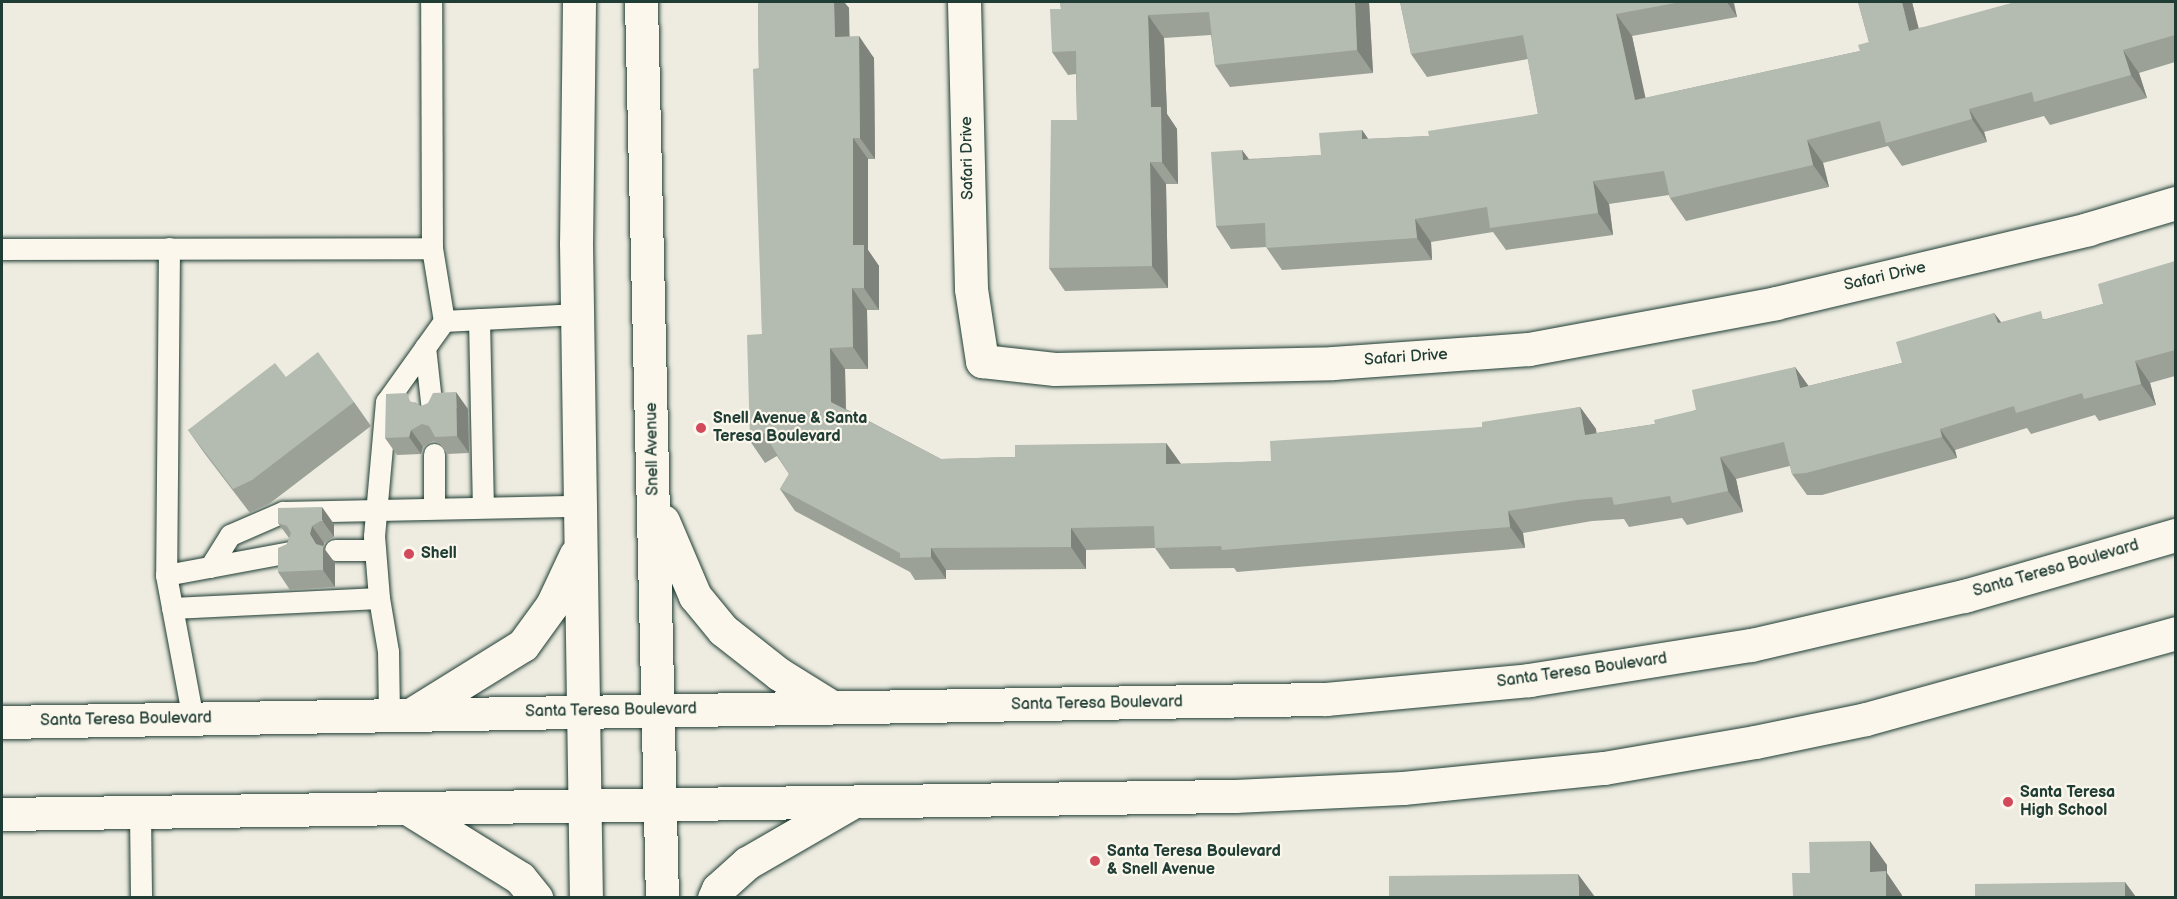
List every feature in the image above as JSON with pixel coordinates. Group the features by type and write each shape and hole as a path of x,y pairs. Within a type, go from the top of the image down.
{"main road":[{"path":"579,2 577,314 586,897"},
{"name":"Snell Avenue","path":"641,2 660,710 662,897"},
{"name":"Safari Drive","path":"964,2 971,290 982,361 1055,369 1275,365 1529,349 1776,303 2088,229 2175,203"},
{"path":"654,498 674,553 702,605 723,630 779,674 831,707"},
{"name":"Santa Teresa Boulevard","path":"2,722 1326,699 1529,680 1751,645 1964,596 2175,535"},
{"path":"400,715 523,645 552,605 580,547"},
{"path":"2,814 1259,795 1403,788 1604,768 1866,719 2175,633"},
{"path":"714,897 718,889 747,863 852,802"},
{"path":"407,808 520,878 536,897"}],"lane":[{"path":"400,715 378,598 375,550 386,402 444,321 432,248 431,2"},
{"path":"169,248 166,575 193,719"},
{"path":"2,249 432,248"},
{"path":"444,321 577,314"},
{"path":"479,319 483,506"},
{"path":"424,347 432,410"},
{"path":"434,454 434,507"},
{"path":"210,567 230,536 283,512 377,508 580,506"},
{"path":"335,550 375,550"},
{"path":"166,575 290,552"},
{"path":"172,608 378,598"},
{"path":"140,813 141,897"}],"building":[{"path":"758,2 834,2 835,37 859,36 860,138 853,138 853,245 864,245 864,288 852,288 853,347 830,348 831,402 941,459 1015,457 1015,445 1166,443 1166,464 1271,461 1270,441 1482,427 1482,422 1580,407 1585,435 1655,424 1654,420 1696,410 1692,390 1795,367 1800,388 1902,363 1896,342 1994,313 1998,323 2041,311 2043,320 2103,304 2098,284 2175,261 2175,350 2135,361 2141,384 2084,399 2082,393 2016,413 2014,406 1940,429 1942,437 1806,473 1792,474 1784,442 1720,457 1728,491 1672,503 1670,496 1614,505 1612,497 1577,500 1508,511 1510,527 1222,550 1221,546 1155,548 1154,526 1071,528 1071,547 931,548 931,557 900,558 900,553 780,489 789,474 764,433 750,441 747,335 762,334 753,69 759,68"},
{"path":"1060,2 1355,2 1357,50 1215,65 1209,12 1148,15 1151,107 1161,107 1162,162 1150,162 1152,266 1049,268 1051,120 1077,120 1076,51 1052,52 1050,9 1061,9"},
{"path":"1400,2 1681,2 1616,14 1635,100 1860,51 1858,45 1869,42 1858,2 1902,2 1909,31 2015,2 2175,2 2175,35 2123,50 2131,75 2034,102 2032,92 1969,109 1972,119 1886,143 1880,121 1807,140 1813,165 1670,198 1664,171 1593,181 1598,213 1490,228 1487,207 1415,219 1417,238 1266,248 1265,223 1216,226 1211,152 1242,150 1243,160 1321,155 1319,133 1362,130 1362,139 1429,136 1428,131 1538,114 1523,35 1411,54"},
{"path":"318,352 354,402 252,480 233,489 188,430 275,363 286,377"},
{"path":"456,392 457,436 435,437 429,426 422,424 411,430 409,437 385,438 386,394 407,393 410,401 421,406 428,403 433,393"},
{"path":"322,507 322,520 312,526 310,534 316,544 323,546 323,570 278,572 278,548 287,544 291,533 287,526 278,523 278,508"},
{"path":"1870,841 1870,872 1886,871 1886,897 1793,897 1792,873 1810,873 1809,842"},
{"path":"1578,874 1579,897 1389,897 1389,876"},
{"path":"2125,882 2125,897 1975,897 1975,884"}],"place":[{"name":"Snell Avenue & Santa Teresa Boulevard","path":"701,428"},
{"name":"Shell","path":"409,554"},
{"name":"Santa Teresa High School","path":"2008,802"},
{"name":"Santa Teresa Boulevard & Snell Avenue","path":"1095,861"}]}
